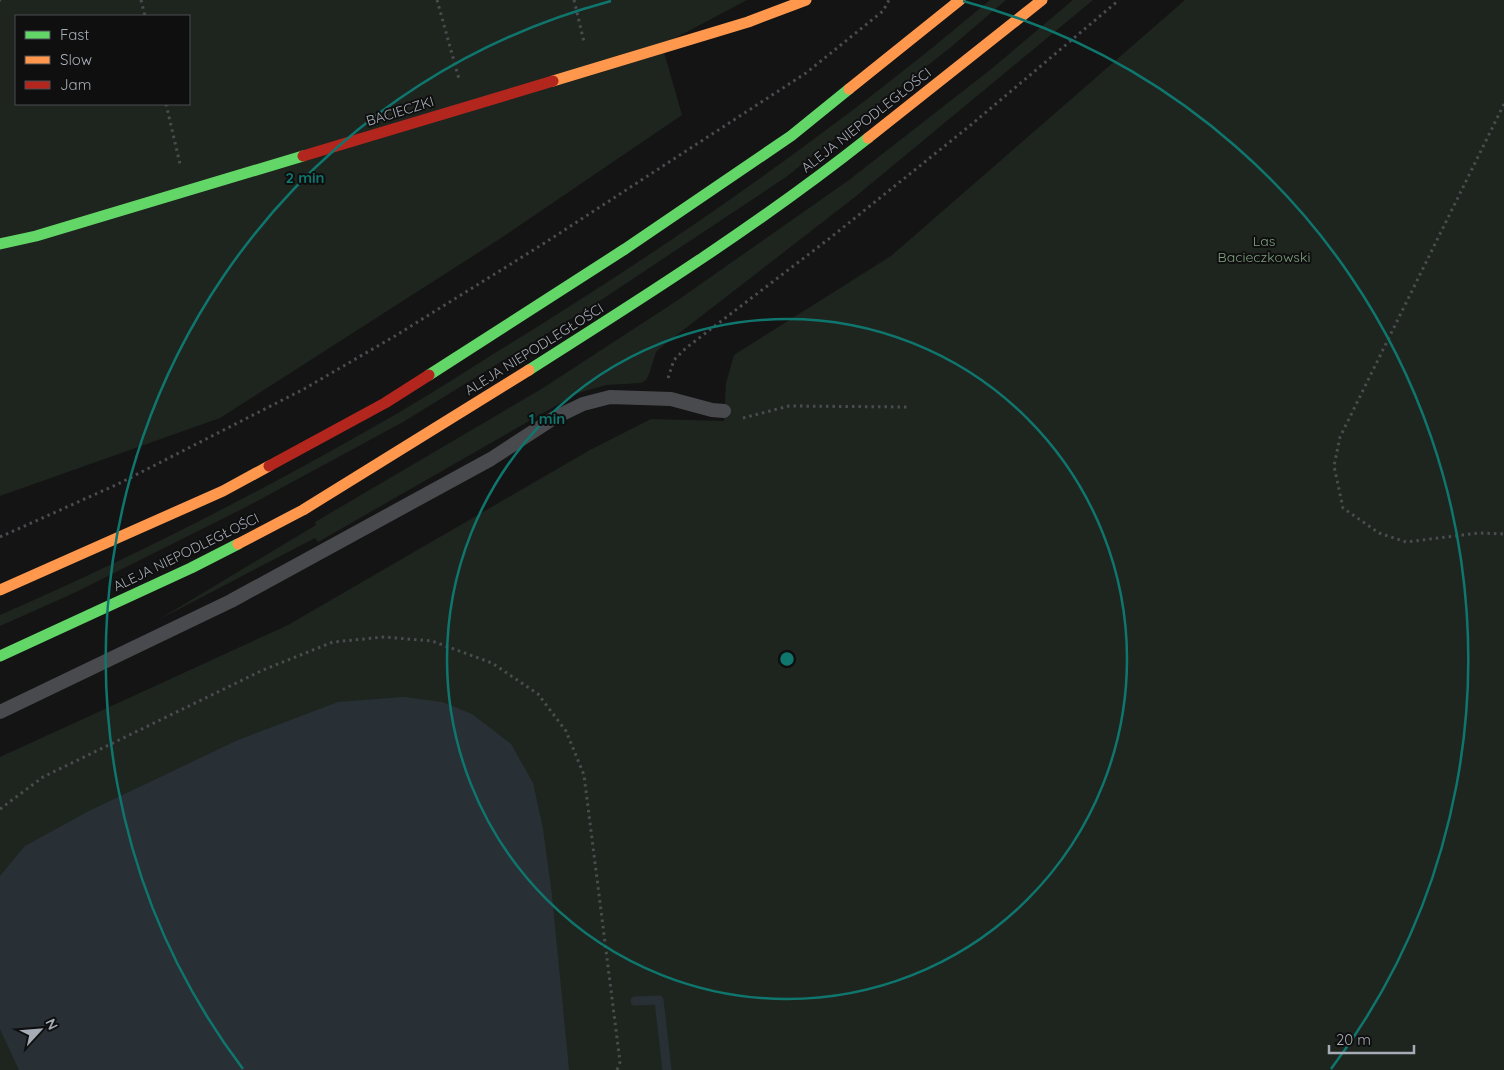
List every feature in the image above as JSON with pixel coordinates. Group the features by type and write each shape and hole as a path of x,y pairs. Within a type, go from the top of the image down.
{"main road":[{"name":"BACIECZKI","path":"0,244 36,236 748,22 806,0"},
{"path":"0,590 223,491 385,403 625,249 791,136 960,0"},
{"name":"ALEJA NIEPODLEGŁOŚCI","path":"0,656 191,568 302,510 418,440 651,293 819,177 1042,0"}],"lane":[{"path":"0,712 231,601 491,459 554,418 583,404 610,397 671,399 718,410"}],"path":[{"path":"141,0 145,15"},
{"path":"438,0 461,85"},
{"path":"574,0 591,69"},
{"path":"0,537 118,484 304,389 395,336 543,244 806,72 883,11 889,0"},
{"path":"671,399 668,377 674,360 686,348 830,238 972,124 1119,0"},
{"path":"1504,104 1340,437 1334,466 1343,508 1379,533 1406,542 1479,533 1504,534"},
{"path":"166,105 187,191"},
{"path":"718,410 725,422 789,406 907,407"},
{"path":"0,809 43,777 263,670 333,642 384,636 432,641 492,663 538,694 566,731 584,775 620,1062 617,1070"}],"green space":[{"path":"0,0 747,0 662,45 682,115 501,238 220,418 0,496"},
{"path":"990,0 1006,0 951,47 786,177 598,302 403,422 246,507 74,593 0,626 0,615 152,545 350,441 562,311 689,228 812,141 932,48"},
{"path":"1073,0 1093,0 855,197 664,345 656,352 646,380 641,383 606,385 578,393 318,542 315,538 158,620 316,525 315,522 543,388 678,300 849,180 990,70"},
{"name":"Las Bacieczkowski","path":"1185,0 1504,0 1504,1070 0,1070 0,757 288,625 590,450 651,419 724,421 726,383 734,355 891,256"}],"shaded area":[{"path":"404,697 442,702 472,714 511,744 533,783 543,829 552,896 569,1070 19,1070 0,1029 0,876 25,846 89,811 238,740 338,702"}],"waterway":[{"path":"635,1001 659,1000 667,1070"}],"traffic: fast":[{"path":"429,375 625,249 791,136 849,89"},
{"path":"529,370 744,230 868,138"},
{"path":"0,244 36,236 303,156"},
{"path":"0,656 191,568 238,544"}],"traffic: slow":[{"path":"553,81 748,22 806,0"},
{"path":"849,89 960,0"},
{"path":"868,138 1042,0"},
{"path":"238,544 303,510 529,370"},
{"path":"0,590 223,491 269,466"}],"traffic: jam":[{"path":"303,156 553,81"},
{"path":"269,466 385,403 429,375"}]}
